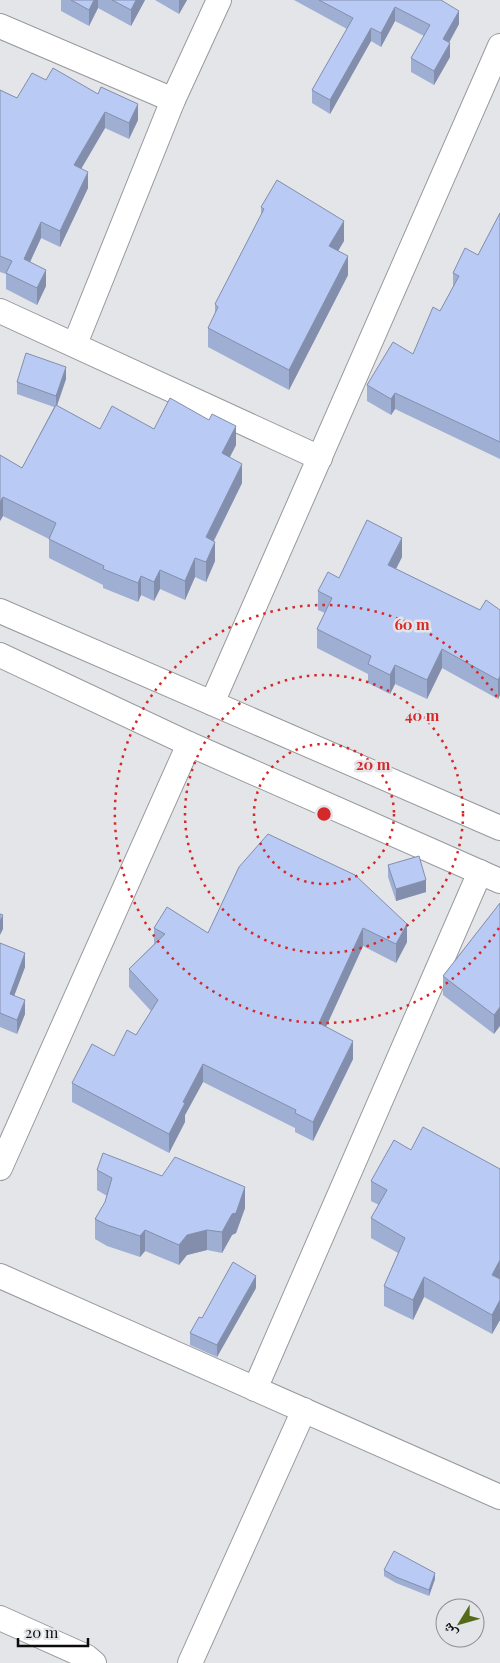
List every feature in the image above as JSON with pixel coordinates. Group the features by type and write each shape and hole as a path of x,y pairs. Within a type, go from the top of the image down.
{"street":[{"path":"75,344 173,100 219,0"},
{"path":"0,26 173,100"},
{"path":"212,703 500,46"},
{"path":"0,311 320,458"},
{"path":"0,610 500,828"},
{"path":"0,655 188,744 490,876 255,1388"},
{"path":"0,1168 188,744"},
{"path":"0,1276 500,1496"},
{"path":"190,1663 304,1410"},
{"path":"0,1618 88,1657 94,1663"}],"building":[{"path":"71,0 94,0 89,10"},
{"path":"112,0 136,0 131,10"},
{"path":"319,0 441,0 459,11 443,39 450,43 434,71 411,58 430,25 395,7 381,33 371,28 330,100 312,90 353,18"},
{"path":"53,68 98,94 101,87 138,104 129,123 105,112 74,165 88,172 60,231 41,222 24,259 46,270 37,288 6,273 12,261 0,256 0,90 17,98 32,73 46,80"},
{"path":"277,180 344,221 329,246 348,256 289,370 208,328 218,307 215,304 264,209 261,207"},
{"path":"500,213 500,442 395,393 391,399 367,385 393,342 413,354 433,307 440,311 459,276 453,273 465,248 478,255"},
{"path":"26,353 66,367 56,396 17,382"},
{"path":"170,398 209,420 212,414 236,426 222,453 242,464 206,537 215,542 206,562 195,558 185,581 160,570 154,582 141,576 138,583 103,569 104,566 49,539 56,523 3,497 0,502 0,455 22,468 56,405 100,429 112,406 154,429"},
{"path":"367,520 402,538 388,565 480,610 486,600 500,610 500,676 498,680 442,649 427,680 395,665 390,675 368,664 371,656 317,629 332,598 318,591 328,572 339,578"},
{"path":"268,834 355,875 407,924 396,944 363,928 319,1023 353,1041 313,1122 295,1113 296,1110 203,1064 169,1134 72,1083 92,1044 114,1056 127,1030 136,1035 158,1000 129,969 165,934 154,928 167,907 208,933 239,867"},
{"path":"419,856 426,880 396,889 388,865"},
{"path":"500,903 500,1007 494,1015 443,976"},
{"path":"0,943 25,953 10,994 25,1000 17,1020 0,1013"},
{"path":"423,1127 500,1169 500,1260 492,1275 500,1279 500,1300 492,1315 424,1277 413,1300 384,1286 405,1238 371,1218 387,1190 371,1181 394,1140 411,1150"},
{"path":"103,1153 162,1176 175,1157 245,1187 236,1213 232,1214 222,1232 207,1230 187,1235 179,1245 145,1230 140,1236 95,1219 105,1202 112,1178 97,1170"},
{"path":"233,1262 256,1276 217,1345 190,1333 199,1317 202,1318"},
{"path":"394,1551 435,1573 429,1590 396,1577 384,1570"}]}
